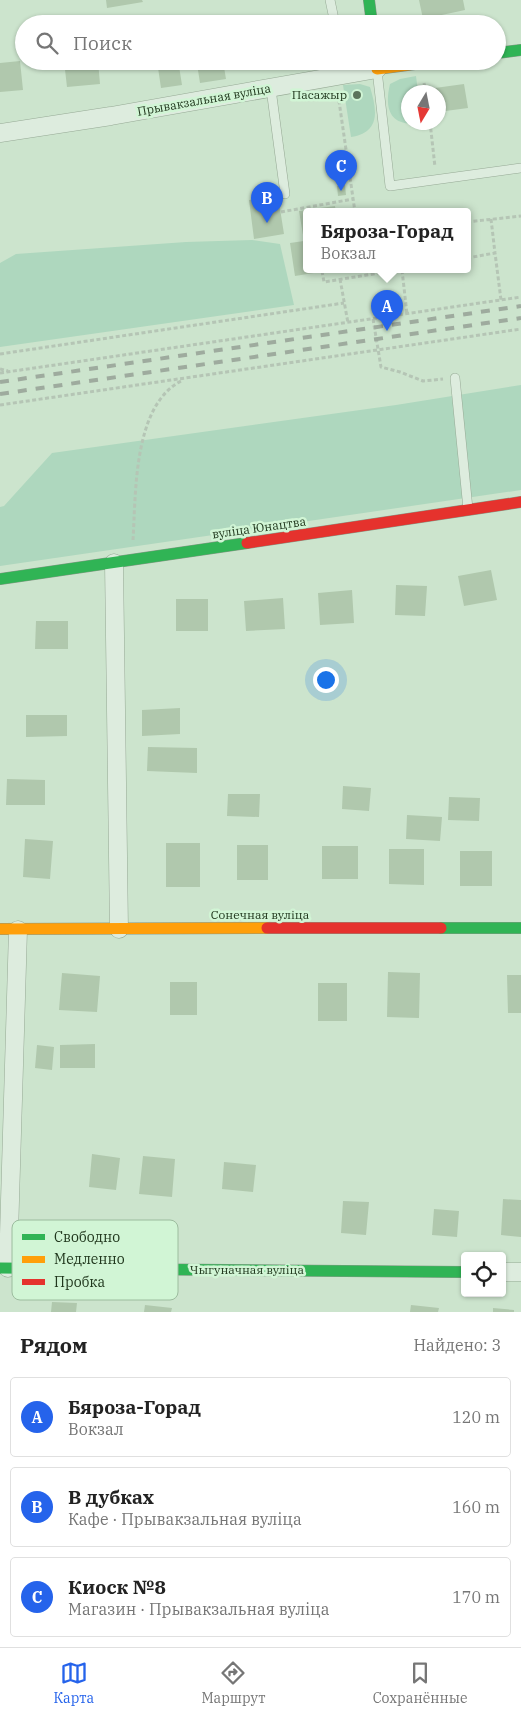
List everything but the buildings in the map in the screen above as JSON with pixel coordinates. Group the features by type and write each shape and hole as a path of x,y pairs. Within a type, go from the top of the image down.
{"street":[{"path":"369,0 371,15"},
{"path":"506,52 521,50"},
{"name":"Прывакзальная вуліца","path":"0,133 271,89 357,70"},
{"name":"вуліца Юнацтва","path":"0,578 114,564 521,502"},
{"path":"114,564 119,929"},
{"name":"Сонечная вуліца","path":"0,929 521,928"},
{"path":"4,1268 18,930"},
{"name":"Чыгуначная вуліца","path":"178,1270 461,1272"},
{"path":"506,1272 521,1272"}],"lane":[{"path":"330,0 333,15"},
{"path":"378,70 390,186 521,168"},
{"path":"271,89 285,194"},
{"path":"455,378 468,511"}],"path":[{"path":"341,74 354,208"},
{"path":"431,130 437,180"},
{"path":"303,208 353,199"},
{"path":"281,212 303,208"},
{"path":"471,222 521,216"},
{"path":"491,220 501,300"},
{"path":"471,257 496,253"},
{"path":"322,273 324,282 375,273"},
{"path":"402,273 407,314"},
{"path":"340,279 348,323"},
{"path":"0,373 521,297"},
{"path":"0,354 344,303"},
{"path":"373,319 381,367 423,381 455,378"},
{"path":"0,405 521,329"},
{"path":"0,369 11,372"},
{"path":"132,561 137,474 146,427 157,404 174,385 184,379"}],"green space":[{"path":"416,76 417,85 401,85 401,122 391,114 388,101 390,84 400,79"},
{"path":"360,84 370,87 375,112 374,119 368,130 351,137 343,85"},
{"path":"252,240 280,244 294,305 0,347 0,263 16,254 186,242"},
{"path":"521,385 521,490 0,566 0,507 4,506 52,453 396,405"}],"railway":[{"path":"0,382 521,306"},
{"path":"0,394 521,318"}],"traffic: fast":[{"path":"369,0 371,15"},
{"path":"506,52 521,50"},
{"path":"0,579 247,543"},
{"path":"441,928 521,928"},
{"path":"0,1268 12,1268"},
{"path":"178,1270 461,1272"}],"traffic: slow":[{"path":"0,929 267,928"}],"traffic: jam":[{"path":"247,543 521,502"},
{"path":"267,928 441,928"}],"place":[{"name":"Пасажыр","path":"357,95"},
{"name":"Киоск №8","path":"341,191"},
{"name":"В дубках","path":"267,223"},
{"name":"Бяроза-Горад","path":"387,331"}]}
